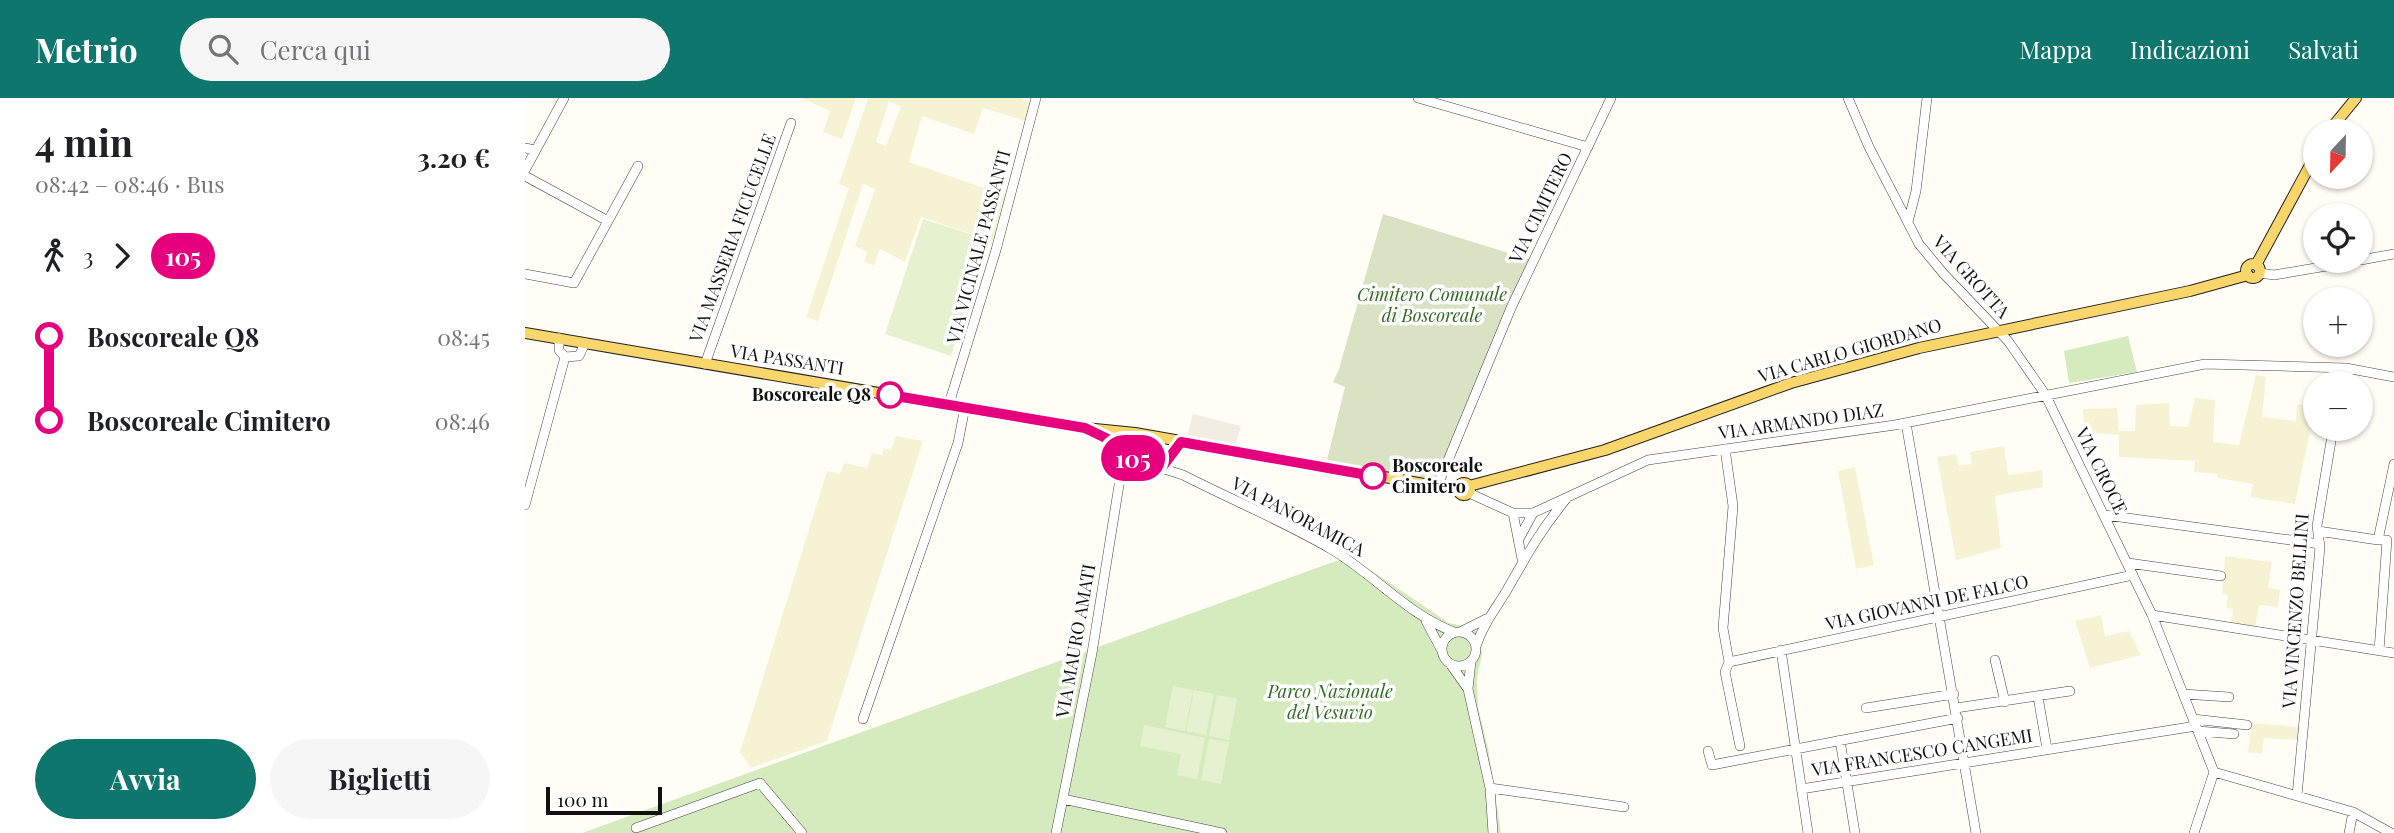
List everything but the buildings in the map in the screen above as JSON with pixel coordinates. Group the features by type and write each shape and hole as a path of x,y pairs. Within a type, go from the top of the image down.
{"main road":[{"path":"2339,119 2356,98"},
{"path":"2258,269 2303,180"},
{"name":"VIA CARLO GIORDANO","path":"1465,489 1605,450 1791,383 1997,330 2189,291 2248,275 2248,267 2258,269"},
{"name":"VIA PASSANTI","path":"525,333 1085,428 1135,433 1437,487 1465,489"},
{"name":"VIA PASSANTI","path":"1085,428 1114,442 1115,447 1125,454 1164,461"},
{"path":"1114,442 1118,436 1135,433"},
{"path":"1150,436 1164,445 1164,461"},
{"path":"1164,461 1181,442"}],"street":[{"path":"525,170 564,98"},
{"name":"VIA VICINALE PASSANTI","path":"950,404 982,298 1036,98"},
{"path":"1418,98 1588,147"},
{"name":"VIA CIMITERO","path":"1437,487 1511,308 1611,98"},
{"name":"VIA GROTTA","path":"1848,98 1869,146 1919,244 1943,274 1997,330 2045,394"},
{"path":"1908,222 1916,191 1927,98"},
{"name":"VIA MASSERIA FICUCELLE","path":"705,364 791,124"},
{"path":"525,148 535,150"},
{"path":"525,274 574,283 638,166"},
{"path":"525,176 608,221"},
{"path":"2373,258 2394,254"},
{"path":"2258,269 2274,275 2303,270"},
{"path":"559,338 559,350 565,357"},
{"path":"565,357 579,356 585,343"},
{"path":"525,505 565,357"},
{"name":"VIA ARMANDO DIAZ","path":"1533,513 1648,460 1906,423 2205,364 2346,368 2394,377"},
{"name":"VIA CROCE","path":"2045,394 2152,615 2214,772"},
{"path":"863,719 958,443 965,407"},
{"path":"1906,423 1976,833"},
{"name":"VIA VINCENZO BELLINI","path":"2297,796 2318,531 2324,471 2330,441"},
{"path":"1725,449 1733,506 1723,628 1729,662 1725,672 1740,746"},
{"name":"VIA MAURO AMATI","path":"1056,833 1092,653 1125,454"},
{"name":"VIA PANORAMICA","path":"1164,461 1183,475 1331,549 1362,569 1426,621 1471,636 1476,646"},
{"path":"2379,651 2394,464"},
{"name":"VIA PASSANTI","path":"1465,489 1513,513 1533,513"},
{"name":"VIA ARMANDO DIAZ","path":"1486,620 1507,591 1540,532 1567,498"},
{"path":"1513,513 1520,537 1522,560"},
{"path":"1520,537 1533,513"},
{"path":"1533,513 1540,532"},
{"path":"2105,515 2319,544"},
{"path":"2318,531 2387,540"},
{"path":"2128,563 2221,576"},
{"name":"VIA GIOVANNI DE FALCO","path":"1729,662 2133,575"},
{"path":"2152,615 2394,653"},
{"path":"1441,649 1445,638 1486,620"},
{"name":"VIA PANORAMICA","path":"1486,620 1471,662 1468,689 1489,788 1493,833"},
{"name":"VIA PANORAMICA","path":"1426,621 1450,664 1468,689"},
{"path":"1781,650 1808,833"},
{"path":"1995,660 2004,702"},
{"path":"1450,664 1461,666 1471,662"},
{"path":"1708,751 1712,765 1840,740 2004,702 2070,691"},
{"path":"1866,708 1954,694"},
{"path":"2183,694 2229,697"},
{"name":"VIA FRANCESCO CANGEMI","path":"2038,697 2047,749"},
{"path":"2196,725 2247,725"},
{"path":"2196,725 2234,734"},
{"name":"VIA FRANCESCO CANGEMI","path":"1801,789 2196,725"},
{"path":"1840,740 1855,833"},
{"path":"2194,833 2214,772 2353,812 2391,833"},
{"path":"636,828 760,783 802,833"},
{"path":"1489,788 1624,807"},
{"path":"1063,799 1222,833"},
{"path":"2349,833 2353,812"}],"shaded area":[{"path":"801,98 856,98 842,139 823,132 830,111"},
{"path":"868,98 1019,98 1030,102 1025,121 983,108 974,134 922,116 909,162 1007,196 995,242 921,217 905,262 880,249 874,265 864,262 867,252 855,246 875,189 863,184 818,321 806,317 849,188 839,184","holes":["889,102 901,106 886,146 876,142"]},
{"path":"2256,375 2266,377 2262,417 2296,421 2297,404 2303,405 2303,441 2308,441 2295,504 2250,497 2253,484 2217,478 2218,474 2194,472 2195,461 2119,457 2119,435 2084,432 2083,409 2117,408 2119,431 2135,431 2136,405 2169,403 2170,426 2188,427 2195,398 2215,400 2213,442 2239,445"},
{"path":"1193,414 1241,426 1234,449 1186,440"},
{"path":"896,436 923,441 827,741 751,768 740,752 827,471 840,474 844,463 867,468 872,453 882,455 884,448 891,450"},
{"path":"2004,446 2008,475 2042,470 2043,487 1995,496 2001,548 1956,560 1937,457 1956,454 1959,466 1972,464 1970,452"},
{"path":"1855,467 1874,565 1856,569 1838,471"},
{"path":"2225,556 2272,562 2268,588 2280,590 2278,607 2259,605 2255,628 2231,625 2233,609 2226,608 2228,595 2222,594"},
{"path":"2101,615 2105,636 2129,631 2141,655 2090,668 2075,621"},
{"path":"2252,723 2299,727 2297,740 2264,738 2262,754 2248,752"}],"green space":[{"name":"Cimitero Comunale di Boscoreale","path":"1383,214 1531,260 1437,483 1326,464 1345,387 1333,382"},
{"path":"923,219 989,240 951,356 885,334"},
{"path":"2128,336 2137,372 2069,383 2064,351"},
{"name":"Parco Nazionale del Vesuvio","path":"1350,556 1449,623 1473,628 1480,636 1482,655 1477,678 1478,707 1488,748 1501,833 582,833"},
{"path":"1173,686 1193,690 1185,731 1165,727"},
{"path":"1194,690 1214,694 1206,735 1186,731"},
{"path":"1217,695 1237,699 1229,740 1209,736"},
{"path":"1144,725 1205,738 1197,779 1177,775 1181,754 1140,746"},
{"path":"1209,739 1229,742 1221,784 1201,780"}],"bus line":[{"name":"105","path":"890,395 1085,428 1114,442 1119,452 1151,467 1163,466 1168,455 1181,442 1373,476"}],"place":[{"name":"Boscoreale Q8","path":"890,395"},
{"name":"Boscoreale Cimitero","path":"1373,476"}]}
